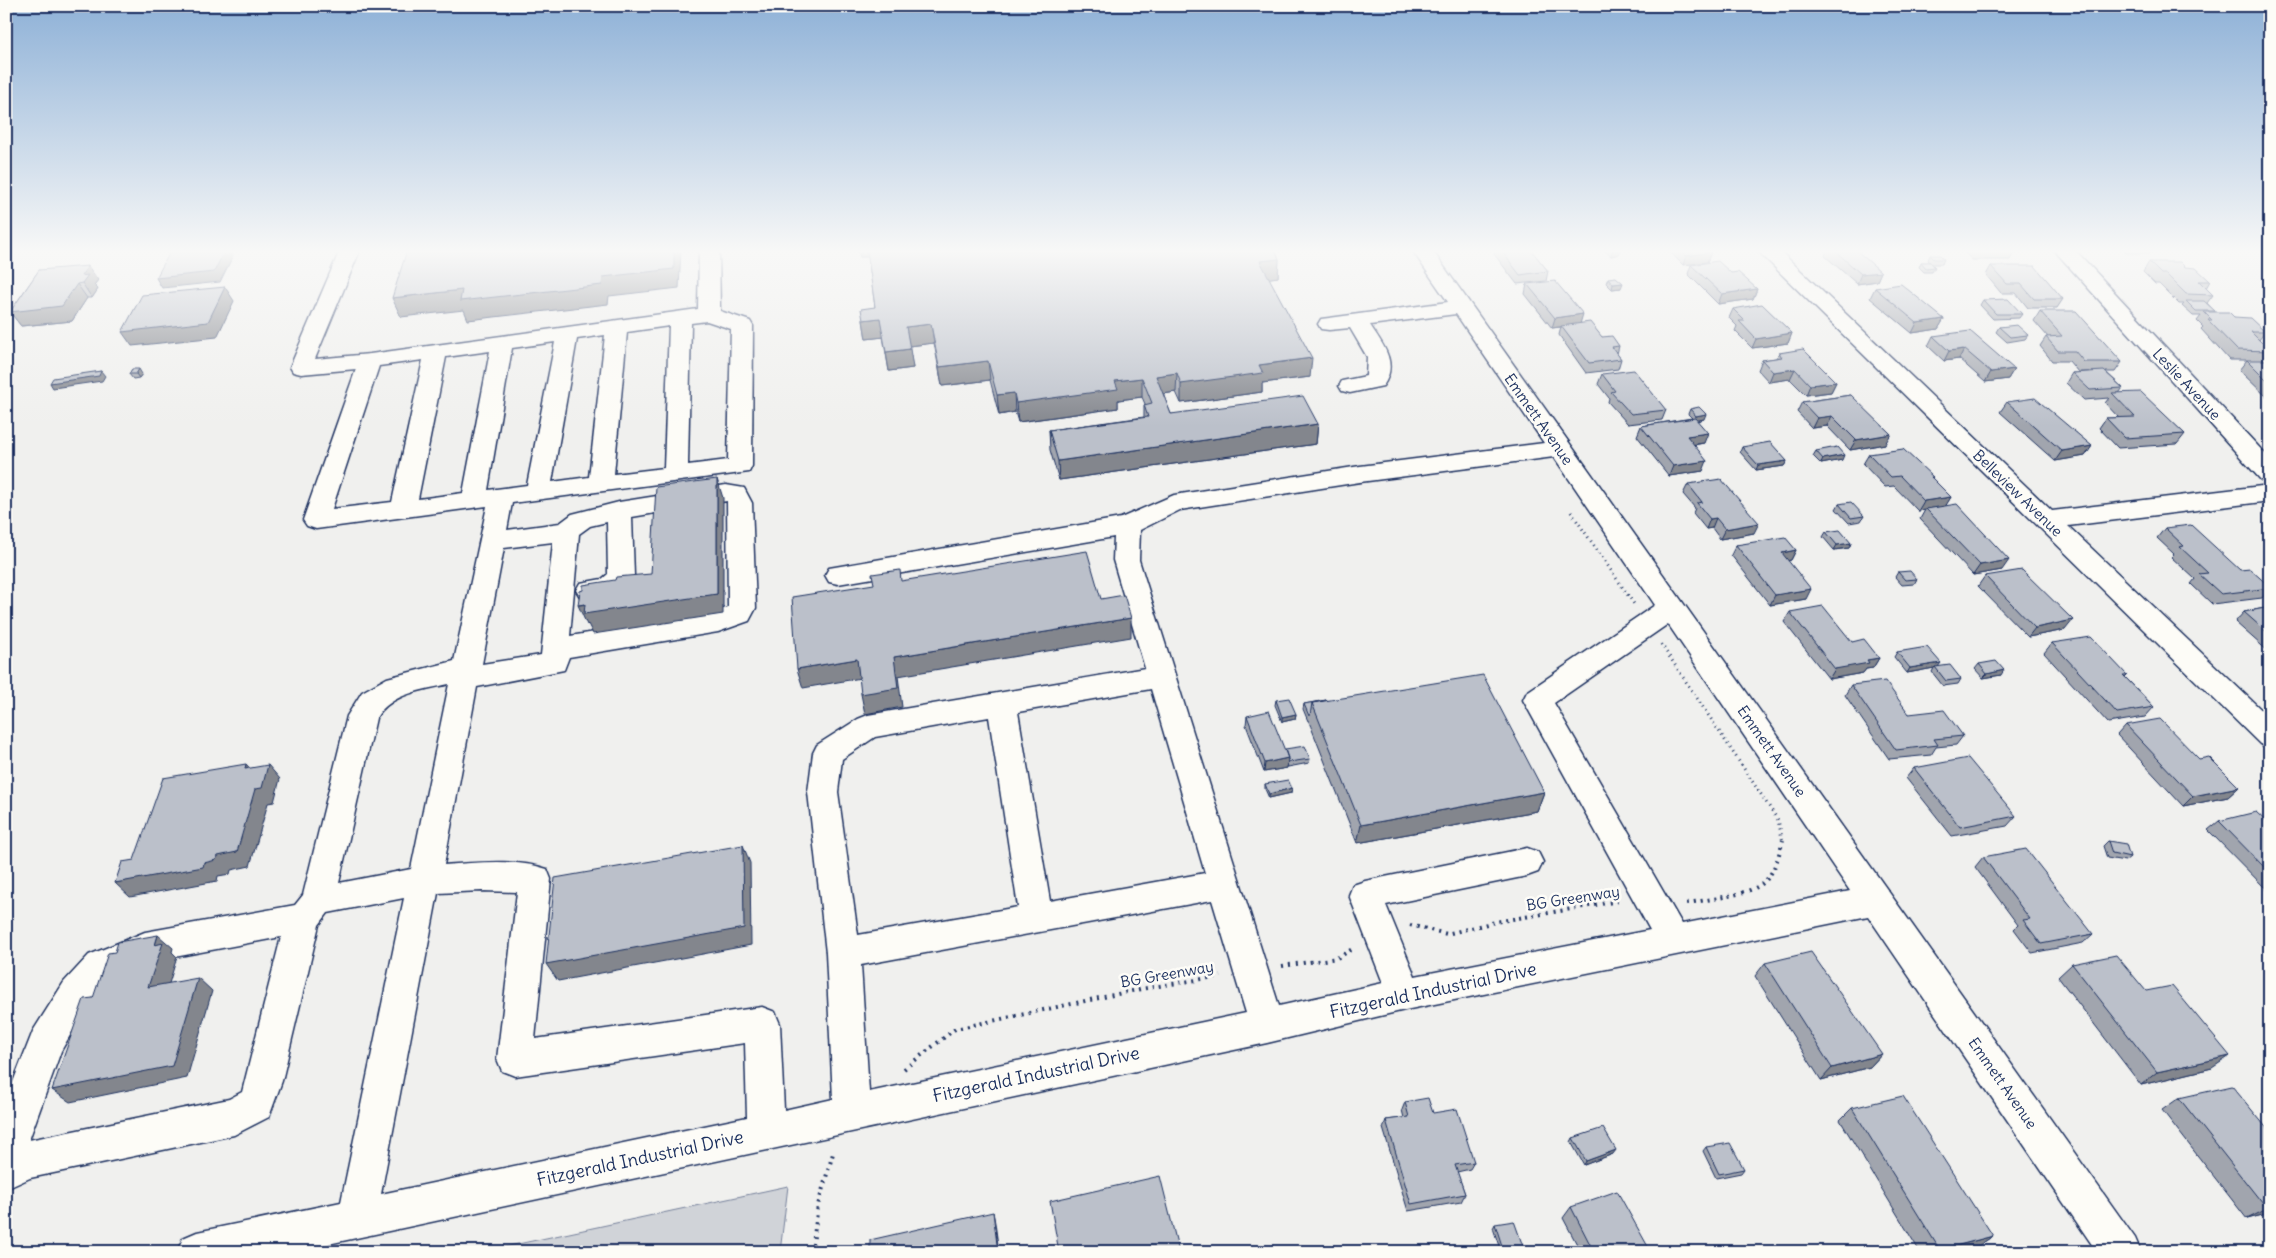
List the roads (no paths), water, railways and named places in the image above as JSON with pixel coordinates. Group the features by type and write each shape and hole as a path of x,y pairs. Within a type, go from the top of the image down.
{"street":[{"path":"325,309 301,367 370,361 709,314 742,326 740,466 316,520 370,361"},
{"path":"709,309 709,314"},
{"path":"1329,324 1447,309"},
{"name":"Emmett Avenue","path":"1462,309 1560,449 1660,616 1877,900 2121,1252"},
{"name":"Belleview Avenue","path":"1828,309 2270,736"},
{"name":"Leslie Avenue","path":"2118,309 2270,474"},
{"path":"676,474 680,318"},
{"path":"1350,386 1375,380 1381,372 1381,361 1356,320"},
{"path":"601,484 617,327"},
{"path":"538,492 567,334"},
{"path":"357,1218 492,541 488,499 502,342"},
{"path":"402,509 436,352"},
{"path":"838,575 1127,526 1174,503 1360,474 1560,449"},
{"path":"492,541 567,531 581,520 619,510 726,493 735,494 740,503 742,608 739,614 718,622 555,649"},
{"path":"2046,520 2270,493"},
{"path":"561,594 610,588 619,580 621,576 619,510"},
{"path":"1127,526 1126,560 1267,1026"},
{"path":"6,1170 24,1160 234,1116 256,1104 311,909 362,716 372,700 397,686 466,674 554,663 567,531"},
{"path":"1660,616 1537,700 1673,940"},
{"path":"852,1114 843,953 823,792 828,753 868,727 1162,676"},
{"path":"1002,704 1036,918"},
{"path":"1405,994 1365,895 1527,862"},
{"path":"6,1151 46,1043 76,993 101,966 145,947 311,909 425,880 482,877 535,879 515,1059 762,1024 766,1131"},
{"path":"843,953 1224,884"},
{"name":"Fitzgerald Industrial Drive","path":"196,1252 1267,1026 1405,994 1877,900"}]}
